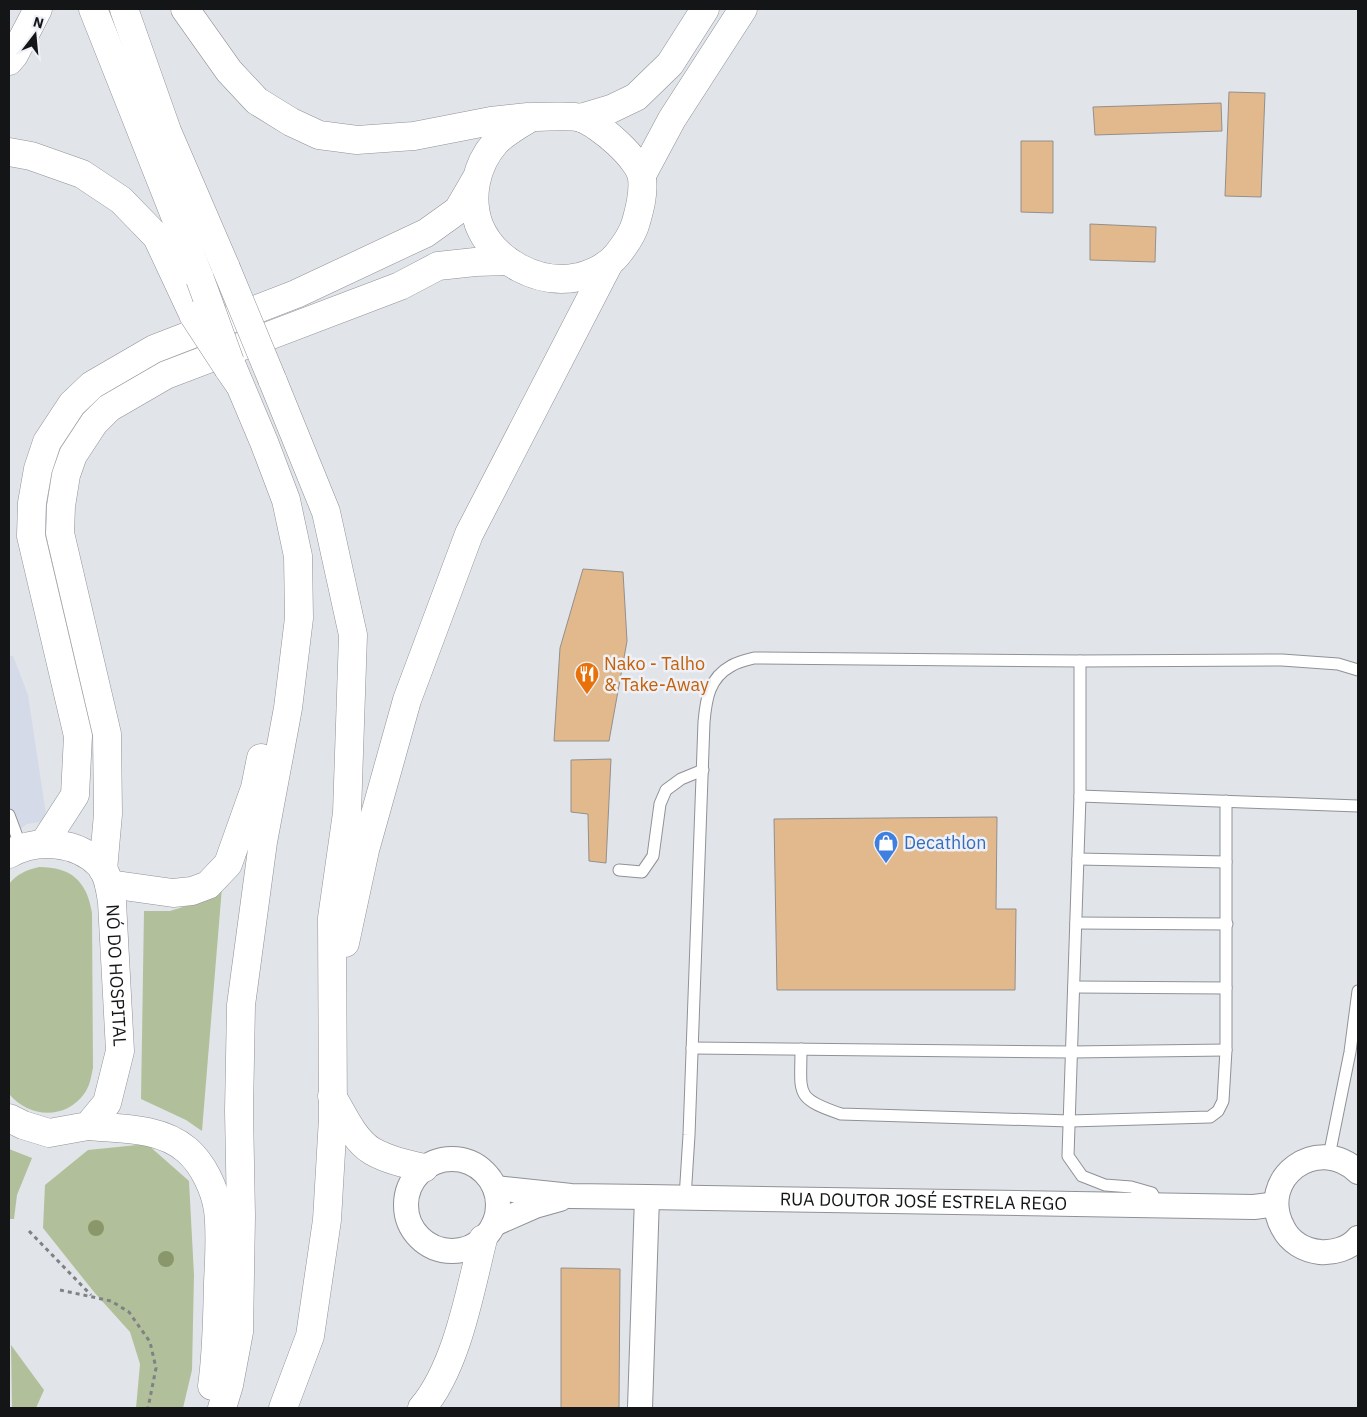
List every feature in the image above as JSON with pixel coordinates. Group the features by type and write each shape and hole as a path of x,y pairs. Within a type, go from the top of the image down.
{"main road":[{"path":"9,61 14,56 38,9"},
{"path":"93,9 200,279 233,373 264,442 286,500 298,556 299,618 288,708 263,842 241,1004 239,1332 229,1385 222,1408"},
{"path":"124,9 167,131 226,268 326,512 353,635 346,813 332,918 333,1118 327,1220 310,1336 283,1408"},
{"path":"185,9 229,71 258,100 290,122 319,135 357,140 414,136 491,121 532,117 581,118 611,109 636,97 670,64 705,9"},
{"path":"332,1010 365,850 407,700 469,534 608,265 624,246 635,227 641,204 642,176 672,119 743,9"},
{"path":"25,848 75,795 78,736 31,536 32,503 38,469 47,442 72,404 92,385 154,349 296,294 426,233 458,210 476,179 484,159 496,142 512,129 532,117"},
{"path":"581,118 605,132 624,148 642,176"},
{"path":"9,152 31,156 82,174 121,200 156,237 194,316 233,373"},
{"path":"476,179 474,202 479,225 491,245 508,261 526,271 546,278 570,279 587,275 608,265"},
{"name":"NÓ DO HOSPITAL","path":"88,1126 107,1103 120,1051 112,902 106,877 108,814 107,734 60,533 61,506 66,475 73,455 94,423 109,408 166,375 400,286 438,266 508,261"},
{"path":"25,848 67,846 88,856 101,866 106,877 173,893 192,891 208,885 228,864 255,788 270,718 288,708"},
{"path":"332,1096 355,1134 370,1150 394,1161 424,1168"},
{"path":"9,1118 23,1125 49,1133 88,1126 145,1131 168,1139 187,1150 207,1175 218,1209 219,1249 216,1357 209,1408"},
{"path":"422,1408 430,1398 446,1368 489,1232"}],"street":[{"path":"1358,1172 1350,1164 1329,1156 1313,1157 1298,1164 1286,1174 1279,1188 1276,1204 1278,1219 1285,1233 1296,1244 1311,1251 1327,1252 1342,1249 1358,1238"},
{"path":"456,1159 472,1164 486,1174 495,1188 498,1207 489,1232 468,1249 450,1252 432,1247 416,1235 407,1218 406,1199 413,1180 424,1168 440,1160 456,1159"},
{"name":"RUA DOUTOR JOSÉ ESTRELA REGO","path":"495,1188 571,1196 647,1198 1254,1207 1276,1204"},
{"name":"RUA DOUTOR JOSÉ ESTRELA REGO","path":"489,1232 535,1206 571,1196"},
{"path":"640,1408 647,1198"}],"lane":[{"path":"685,1198 706,699 714,680 730,666 754,658 1080,661 1282,660 1338,664 1358,670"},
{"path":"1080,661 1080,796 1068,1156 1082,1176 1105,1185 1131,1187 1152,1193 1160,1205"},
{"path":"619,870 642,872 653,856 660,804 666,790 681,779 703,770"},
{"path":"1080,796 1358,806"},
{"path":"801,1049 801,1089 805,1097 816,1106 840,1114 1070,1121 1210,1117 1218,1111 1224,1101 1226,1050 1226,801"},
{"path":"9,816 25,848"},
{"path":"1078,859 1226,862"},
{"path":"1076,924 1226,924"},
{"path":"1074,987 1226,988"},
{"path":"1329,1156 1350,1052 1358,991"},
{"path":"692,1048 1071,1052 1226,1050"}],"path":[{"path":"29,1231 92,1296"},
{"path":"60,1290 111,1301 129,1312 150,1342 156,1368 148,1407"}],"shaded area":[{"path":"9,656 13,656 28,695 47,821 27,824 9,837"}],"green space":[{"path":"39,867 60,870 76,878 86,892 92,913 93,1068 91,1078 86,1091 76,1102 57,1112 47,1113 26,1108 9,1094 9,884 22,873"},
{"path":"222,887 202,1131 186,1120 141,1099 144,911 170,911 205,900"},
{"path":"147,1144 189,1181 194,1275 192,1370 183,1408 136,1408 140,1364 130,1332 94,1292 43,1228 45,1185 88,1150"},
{"path":"9,1149 32,1158 17,1195 14,1219 9,1219"},
{"path":"11,1345 44,1390 36,1408 12,1408"}],"building":[{"path":"1229,92 1265,93 1261,197 1225,196"},
{"path":"1221,103 1222,131 1095,135 1093,107"},
{"path":"1021,141 1053,141 1053,213 1021,212"},
{"path":"1090,224 1156,227 1155,262 1090,260"},
{"name":"Nako - Talho & Take-Away","path":"583,569 623,572 627,641 609,741 554,741 560,648"},
{"path":"611,759 606,863 589,861 588,814 571,812 571,760"},
{"name":"Decathlon","path":"997,817 996,909 1016,909 1015,990 777,990 774,819"},
{"path":"561,1268 620,1269 619,1408 561,1408"}],"place":[{"name":"Nako - Talho & Take-Away","path":"587,695"},
{"name":"Decathlon","path":"886,864"}]}
